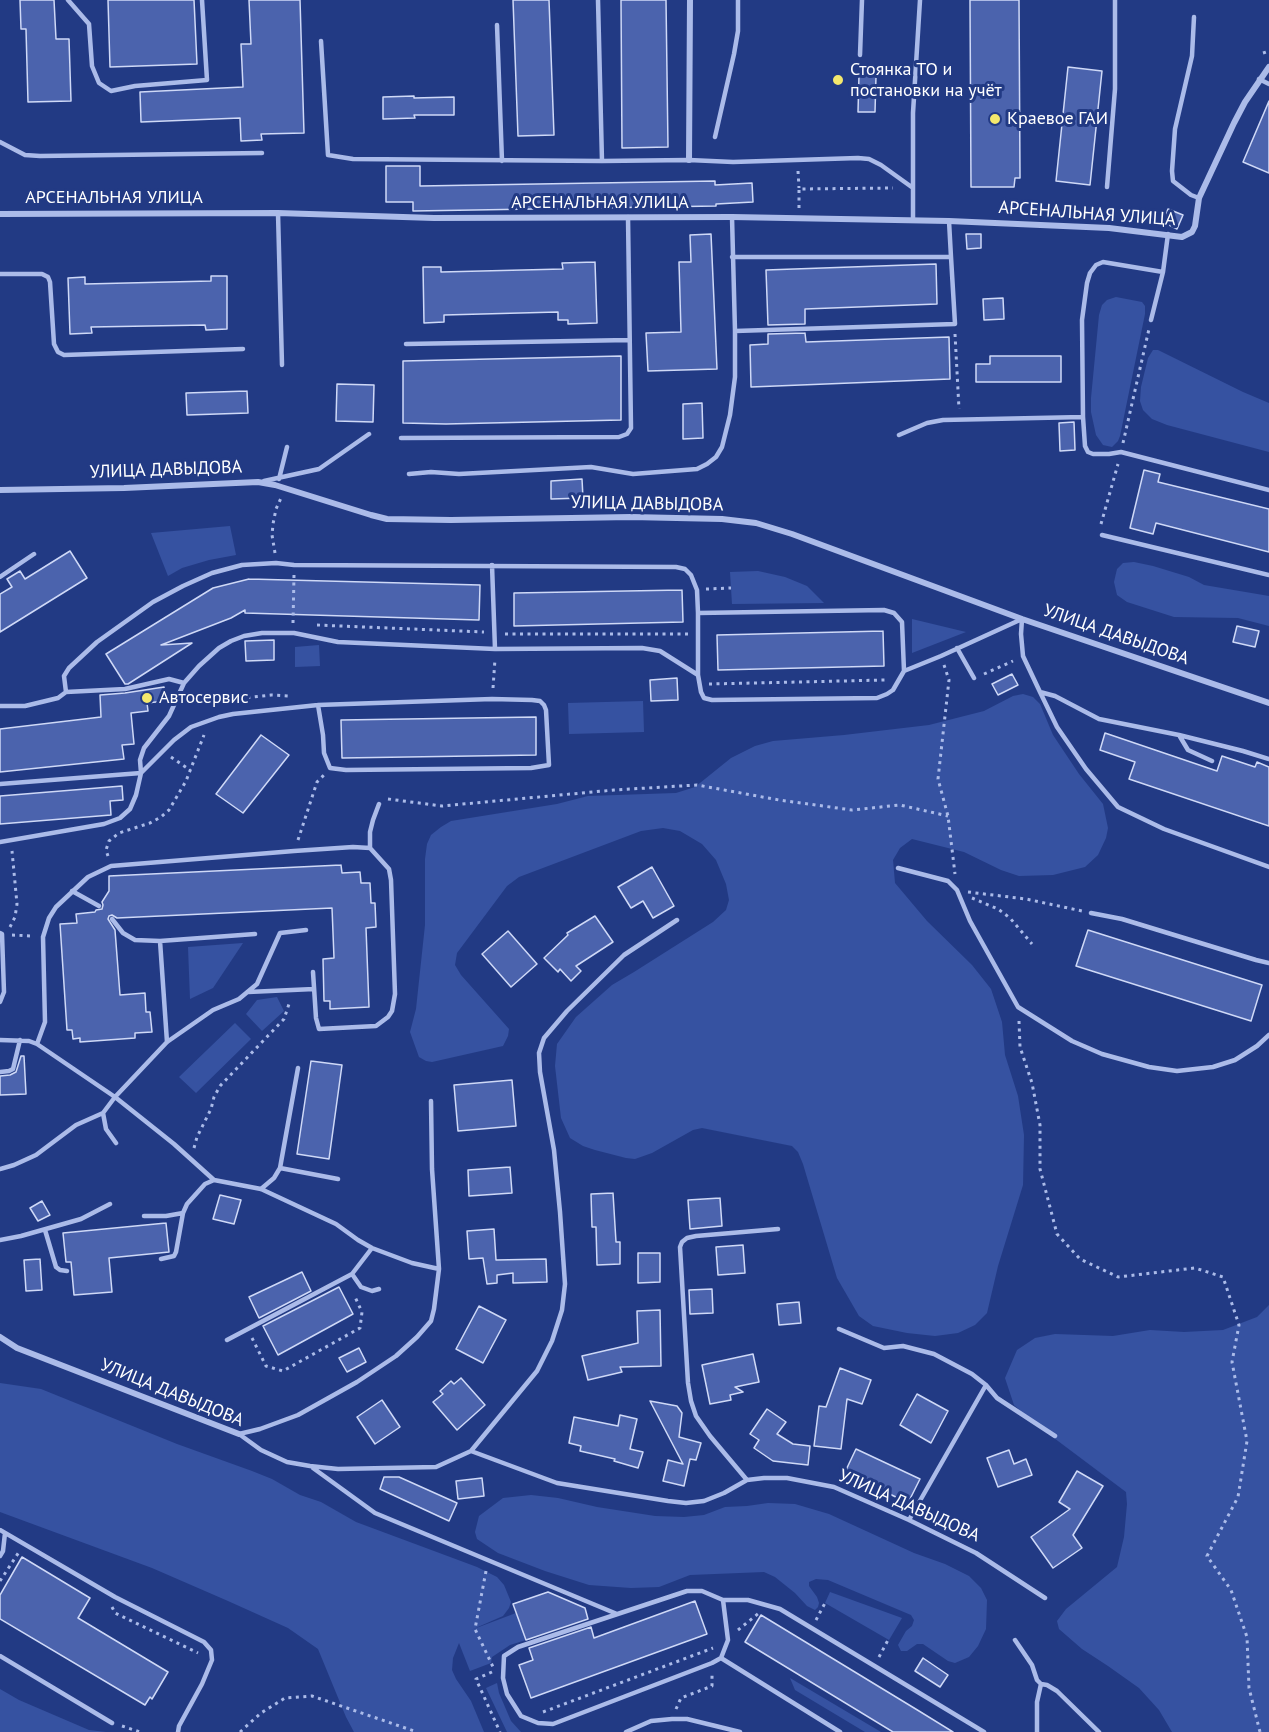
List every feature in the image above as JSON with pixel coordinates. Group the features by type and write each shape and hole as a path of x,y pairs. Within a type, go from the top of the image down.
{"street":[{"path":"689,160 690,0"},
{"path":"1199,198 1238,116 1269,67"},
{"name":"АРСЕНАЛЬНАЯ УЛИЦА","path":"0,214 278,213 434,218 949,220 1109,228 1182,237 1192,232 1195,226 1199,198"},
{"name":"УЛИЦА ДАВЫДОВА","path":"0,490 124,488 258,482 387,519 632,517 722,519 756,523 792,534 1022,619 1269,703"},
{"name":"УЛИЦА ДАВЫДОВА","path":"0,1337 17,1348 239,1434"}],"lane":[{"path":"68,0 89,24 92,66 99,83 111,91 135,86 207,80 202,0"},
{"path":"598,0 602,161"},
{"path":"716,137 738,31 738,0"},
{"path":"860,55 862,0"},
{"path":"914,220 913,113 920,0"},
{"path":"1107,187 1117,58 1115,0"},
{"path":"1194,17 1192,56 1175,129 1172,171 1173,181 1191,195 1199,198"},
{"path":"496,25 502,161"},
{"path":"321,41 328,155 353,159 502,161 689,160 733,162 858,158 869,159 881,165 913,188"},
{"path":"1259,80 1269,84"},
{"path":"0,142 25,154 40,156 262,153"},
{"path":"278,213 282,364"},
{"path":"401,438 619,437 627,434 631,428 628,218"},
{"path":"409,474 431,472 459,474 591,467 633,474 697,469 716,457 722,447 730,415 735,377 732,218"},
{"path":"735,331 954,324 949,220"},
{"path":"1150,320 1163,272 1168,234"},
{"path":"732,257 951,257"},
{"path":"1163,272 1103,262 1096,265 1090,273 1082,320 1085,446 1088,452 1102,455 1121,452 1269,490"},
{"path":"0,274 42,274 48,277 54,344 58,352 64,355 243,349"},
{"path":"406,344 629,340"},
{"path":"899,435 927,423 943,420 1083,417"},
{"path":"258,482 323,467 369,434"},
{"path":"279,479 287,447"},
{"path":"1102,535 1269,575"},
{"path":"0,577 34,554"},
{"path":"66,692 64,676 69,668 97,642 153,602 212,573 242,565 276,562 294,565 676,567 685,569 692,575 697,590 698,675 704,698 712,700 877,698 893,690 903,671 902,622 890,611 698,613"},
{"path":"492,566 495,649"},
{"path":"903,671 1022,619 1023,656 1057,727 1086,770 1118,807 1164,829 1269,867"},
{"path":"0,842 116,820 130,809 136,795 141,773 140,760 144,748 169,716 184,683 219,648 231,641 262,633 294,633 338,642 495,649 642,648 660,651 698,675"},
{"path":"957,648 974,678"},
{"path":"0,706 25,706 58,698 66,692 125,689 169,679 184,683"},
{"path":"1040,692 1055,696 1098,719 1179,735 1269,759"},
{"path":"0,784 141,773 190,727 245,712 318,705 492,699 540,701 546,710 549,765 531,768 346,770 330,768 324,753 318,705"},
{"path":"1179,735 1188,750 1212,761"},
{"path":"370,848 372,826 379,804"},
{"path":"37,1044 45,1022 43,937 49,918 56,907 88,877 111,866 294,850 370,848 389,869 391,880 395,994 392,1011 376,1026 319,1029 316,1018 313,972"},
{"path":"898,868 948,881 957,890 970,921 1018,1007 1072,1041 1102,1054 1149,1067 1177,1071 1214,1067 1235,1060 1269,1035"},
{"path":"72,891 99,906"},
{"path":"1091,913 1122,919 1269,963"},
{"path":"112,919 123,933 135,940 160,941 255,934"},
{"path":"471,1451 537,1371 552,1341 562,1310 565,1284 560,1212 554,1150 539,1053 543,1038 624,955 677,920"},
{"path":"0,1169 36,1155 76,1125 103,1113 167,1042 213,1010 239,999 257,984 278,935 284,932 306,930"},
{"path":"0,1002 4,992 1,933"},
{"path":"160,941 167,1042"},
{"path":"248,992 314,989"},
{"path":"0,1040 20,1040 37,1044 115,1097 214,1180 261,1189 336,1224 372,1248 412,1263 439,1269"},
{"path":"0,1072 12,1069 20,1040"},
{"path":"261,1189 280,1168 298,1068"},
{"path":"239,1434 260,1429 298,1414 357,1382 396,1356 431,1321 439,1269 432,1168 431,1101"},
{"path":"103,1113 106,1129 116,1143"},
{"path":"280,1168 338,1179"},
{"path":"161,1259 174,1256 183,1212 187,1204 205,1184 214,1180"},
{"path":"0,1240 81,1219 110,1204"},
{"path":"144,1216 166,1216 183,1212"},
{"path":"747,1480 696,1416 688,1383 680,1248 682,1242 687,1238 696,1236 778,1229"},
{"path":"45,1230 56,1267 67,1271"},
{"path":"227,1340 345,1278 372,1248"},
{"path":"351,1274 362,1287 372,1291 379,1289"},
{"path":"839,1329 884,1348 903,1346 934,1354 972,1374 997,1398 1055,1436"},
{"path":"909,1520 986,1385"},
{"name":"УЛИЦА ДАВЫДОВА","path":"239,1434 261,1450 287,1462 310,1466 338,1469 436,1467 471,1451 557,1483 686,1503 704,1501 724,1494 747,1480 764,1478 787,1478 834,1487 976,1553 1045,1598"},
{"path":"310,1466 375,1514 618,1615"},
{"path":"0,1556 3,1551 3,1532 115,1597 204,1642 211,1650 212,1660 178,1732"},
{"path":"723,1600 728,1641 721,1658 712,1663 553,1724 538,1723 521,1716 507,1694 503,1678 504,1656 518,1647 687,1591 702,1591 723,1600 748,1600 780,1609 984,1732"},
{"path":"1015,1640 1032,1665 1037,1680 1057,1692 1099,1732"},
{"path":"0,1656 112,1723"},
{"path":"721,1658 840,1732"},
{"path":"1037,1732 1037,1702 1041,1684"},
{"path":"626,1732 651,1721 687,1719 740,1732"}],"path":[{"path":"1263,53 1269,51"},
{"path":"797,160 799,218"},
{"path":"799,189 913,188"},
{"path":"1102,535 1101,526 1121,452 1150,320"},
{"path":"954,324 960,419"},
{"path":"276,562 272,535 273,524 276,509 286,489"},
{"path":"293,624 295,580"},
{"path":"697,590 731,588"},
{"path":"941,656 949,680 938,779 948,816 957,890"},
{"path":"974,678 1023,656"},
{"path":"492,699 495,666"},
{"path":"699,685 900,680"},
{"path":"192,701 270,695"},
{"path":"111,866 106,850 108,841 119,833 150,823 169,810 186,781 210,720"},
{"path":"162,751 190,770"},
{"path":"294,850 317,782 330,768"},
{"path":"379,804 389,798 442,806 614,790 697,785 852,810 900,805 948,816"},
{"path":"1,933 12,925 17,904 11,841"},
{"path":"957,890 1026,900 1091,913"},
{"path":"957,890 998,909 1010,918 1032,944"},
{"path":"1,933 43,937"},
{"path":"190,1158 220,1086 284,1019 292,990"},
{"path":"1018,1007 1020,1047 1032,1083 1040,1125 1040,1169 1057,1234 1080,1259 1119,1277 1195,1268 1223,1277 1239,1324 1232,1362 1247,1441 1238,1497 1207,1556 1231,1590 1247,1637 1250,1688 1260,1732"},
{"path":"247,1329 266,1366 283,1371 360,1328 363,1312 345,1278"},
{"path":"0,1581 25,1544"},
{"path":"488,1562 475,1629 493,1672 476,1679 501,1732"},
{"path":"115,1597 111,1605 115,1613 212,1660"},
{"path":"813,1627 825,1604"},
{"path":"527,1719 627,1678 728,1641 758,1614 768,1613"},
{"path":"874,1664 888,1640"},
{"path":"681,1698 711,1686"},
{"path":"240,1732 261,1713 285,1698 312,1696 417,1732"},
{"path":"112,1723 140,1732"}],"shaded area":[{"path":"1116,297 1142,302 1145,306 1145,314 1120,436 1112,447 1103,445 1096,435 1091,412 1091,398 1099,315 1102,305 1107,300"},
{"path":"1153,350 1158,350 1269,403 1269,452 1152,419 1143,410 1140,401 1148,358"},
{"path":"230,526 236,555 182,568 168,576 151,533"},
{"path":"1134,562 1189,577 1204,585 1269,596 1269,626 1238,618 1174,617 1127,602 1117,595 1114,582 1117,569 1123,563"},
{"path":"758,571 785,577 807,586 824,603 732,604 730,572"},
{"path":"912,619 966,632 912,653"},
{"path":"319,645 320,666 295,667 295,647"},
{"path":"1023,694 1033,697 1040,704 1053,735 1079,774 1103,804 1108,828 1098,855 1085,867 1053,875 1019,876 964,852 912,839 900,848 893,860 895,883 927,921 972,965 991,989 1002,1022 1005,1055 1018,1096 1024,1135 1023,1185 998,1266 987,1313 975,1325 958,1333 935,1336 873,1326 859,1316 837,1278 803,1164 798,1152 792,1146 702,1128 693,1130 652,1153 635,1159 595,1150 570,1138 561,1118 555,1066 557,1044 576,1017 612,985 713,922 726,910 729,900 726,884 716,860 702,844 680,831 663,828 641,831 519,877 507,886 457,953 455,965 461,975 509,1029 503,1046 432,1062 419,1057 410,1032 416,1009 425,925 425,859 431,835 441,827 451,821 557,804 588,796 676,793 695,787 731,758 755,746 773,741 929,725 984,711 1013,696"},
{"path":"643,701 644,732 569,734 568,703"},
{"path":"243,943 213,988 190,999 188,947"},
{"path":"277,997 284,1011 262,1031 246,1014 257,1000"},
{"path":"235,1023 251,1039 196,1093 179,1077"},
{"path":"1269,1305 1269,1732 1172,1732 1159,1710 1139,1688 1082,1649 1059,1629 1057,1621 1066,1609 1117,1567 1124,1537 1126,1492 1038,1426 1014,1405 1005,1378 1017,1350 1035,1338 1055,1334 1113,1336 1150,1330 1184,1332 1223,1330 1257,1317"},
{"path":"0,1383 41,1389 177,1444 252,1471 300,1495 321,1502 356,1522 477,1567 497,1577 504,1585 511,1602 509,1608 503,1616 471,1630 516,1613 526,1640 510,1645 492,1657 491,1663 470,1671 459,1643 453,1658 452,1670 471,1701 484,1732 354,1732 318,1649 288,1628 152,1568 0,1512"},
{"path":"531,1495 655,1516 704,1515 725,1507 768,1503 795,1504 829,1514 969,1576 981,1588 987,1600 986,1629 978,1646 969,1657 955,1663 948,1661 923,1644 917,1644 907,1651 901,1651 898,1645 906,1631 912,1626 914,1620 911,1615 828,1580 816,1579 809,1582 819,1603 815,1610 807,1606 775,1577 764,1572 690,1575 659,1587 589,1585 498,1553 477,1539 475,1532 479,1516 503,1498"},
{"path":"830,1592 902,1618 889,1640 825,1603"},
{"path":"790,1678 881,1732 865,1732 795,1690"},
{"path":"497,1683 511,1721 521,1732 507,1732 486,1688"},
{"path":"0,1689 19,1700 89,1730 106,1732 0,1732"}],"building":[{"path":"20,0 54,0 56,39 69,39 71,101 28,102 26,29 21,29"},
{"path":"108,0 194,0 197,64 110,67"},
{"path":"249,0 300,0 304,133 261,134 262,140 241,141 240,118 141,122 140,92 243,87 241,44 251,44"},
{"path":"513,0 549,0 554,135 518,136"},
{"path":"621,0 666,0 668,147 622,148"},
{"name":"Краевое ГАИ","path":"970,0 1019,0 1020,178 1015,178 1014,187 971,187"},
{"name":"Краевое ГАИ","path":"1068,67 1102,71 1090,185 1056,181"},
{"path":"859,75 876,76 875,112 858,112"},
{"path":"414,96 414,98 454,97 454,115 414,115 415,118 383,119 383,97"},
{"path":"1269,101 1269,173 1243,162"},
{"path":"386,166 420,166 420,186 715,181 715,185 752,183 753,202 716,204 716,206 413,211 413,202 386,202"},
{"path":"1168,209 1183,215 1177,229 1163,222"},
{"path":"711,234 717,369 648,371 646,333 681,332 679,262 691,262 690,235"},
{"path":"966,234 981,234 981,248 967,249"},
{"path":"595,262 597,323 568,324 568,320 558,320 558,312 444,315 444,322 424,323 423,267 441,267 441,272 563,269 562,263"},
{"path":"936,264 937,304 805,309 805,324 768,325 766,270"},
{"path":"211,276 227,276 227,329 206,330 205,325 91,327 92,333 70,334 68,278 85,277 85,284 211,281"},
{"path":"1003,298 1004,319 984,320 983,299"},
{"path":"805,333 806,342 949,337 950,379 751,387 750,345 768,344 768,334"},
{"path":"621,356 621,420 403,423 403,361"},
{"path":"990,356 1061,356 1061,382 976,382 976,364 990,364"},
{"path":"337,384 374,385 373,422 336,421"},
{"path":"247,391 248,413 187,415 186,393"},
{"path":"702,403 703,438 683,439 683,404"},
{"path":"1074,422 1075,450 1060,451 1059,423"},
{"path":"1144,470 1160,474 1158,482 1269,509 1269,552 1156,523 1153,534 1130,528"},
{"path":"582,479 583,498 551,499 551,481"},
{"path":"70,551 87,578 0,632 0,594 12,587 7,579 20,571 25,579"},
{"path":"249,579 480,585 479,620 245,613 245,610 231,618 161,645 192,643 125,684 106,654 213,588"},
{"path":"682,590 683,622 514,626 514,593"},
{"path":"1237,626 1259,631 1255,647 1233,642"},
{"path":"883,631 884,666 718,670 717,635"},
{"path":"274,640 274,660 246,661 245,641"},
{"path":"1012,674 1018,685 998,695 992,684"},
{"path":"677,678 678,700 651,701 650,680"},
{"path":"164,687 165,701 147,703 148,711 131,713 134,744 122,745 124,759 0,772 0,729 101,717 100,695"},
{"path":"536,717 536,755 342,758 341,720"},
{"path":"1105,733 1217,771 1222,756 1255,767 1257,762 1269,767 1269,826 1129,779 1135,762 1100,750"},
{"path":"261,735 289,755 243,813 216,794"},
{"path":"122,786 123,800 110,801 111,815 0,824 0,796"},
{"path":"341,865 342,873 360,872 361,883 370,883 371,903 375,903 376,927 366,928 369,1007 330,1009 330,1001 324,1001 323,959 334,958 332,908 117,918 112,915 108,919 115,930 120,995 145,993 146,1012 150,1012 152,1032 135,1033 135,1038 80,1042 80,1038 73,1039 72,1030 67,1030 60,924 77,923 76,914 102,909 102,902 109,891 109,876"},
{"path":"652,867 674,906 653,918 643,901 631,908 618,887"},
{"path":"595,916 613,942 576,966 581,971 571,981 560,969 558,972 544,958 568,935 567,933"},
{"path":"1088,930 1262,985 1251,1021 1076,966"},
{"path":"508,931 537,964 511,987 482,954"},
{"path":"21,1056 24,1056 26,1094 0,1095 0,1076 16,1072"},
{"path":"311,1061 342,1065 329,1159 297,1154"},
{"path":"512,1080 516,1126 458,1131 454,1085"},
{"path":"510,1167 512,1193 469,1196 468,1170"},
{"path":"613,1193 616,1242 620,1242 620,1264 597,1265 596,1227 592,1227 591,1194"},
{"path":"220,1195 241,1200 234,1224 213,1219"},
{"path":"720,1198 722,1226 690,1229 688,1200"},
{"path":"42,1201 50,1215 38,1221 30,1208"},
{"path":"166,1223 169,1252 109,1258 112,1292 74,1295 71,1262 66,1262 63,1233"},
{"path":"494,1229 496,1260 546,1259 547,1282 513,1283 513,1273 497,1275 497,1283 487,1284 483,1258 469,1259 467,1231"},
{"path":"743,1245 745,1273 718,1275 716,1247"},
{"path":"638,1253 660,1253 660,1282 638,1283"},
{"path":"40,1259 42,1290 26,1291 24,1260"},
{"path":"302,1272 311,1291 259,1318 249,1297"},
{"path":"339,1287 353,1314 278,1355 263,1326"},
{"path":"712,1289 713,1313 690,1314 689,1290"},
{"path":"799,1302 801,1323 779,1325 777,1304"},
{"path":"479,1306 506,1320 483,1363 456,1349"},
{"path":"660,1310 661,1366 620,1367 622,1372 588,1380 582,1356 638,1343 637,1311"},
{"path":"359,1348 366,1362 347,1372 339,1358"},
{"path":"753,1354 759,1382 735,1387 743,1392 730,1395 731,1400 710,1404 702,1365"},
{"path":"840,1368 871,1380 862,1404 847,1399 841,1449 814,1446 819,1406 826,1407"},
{"path":"461,1378 485,1405 457,1430 433,1402 443,1394 440,1391 451,1381 454,1384"},
{"path":"917,1394 948,1411 931,1443 900,1425"},
{"path":"382,1400 400,1427 375,1444 357,1417"},
{"path":"650,1401 677,1406 682,1413 679,1437 701,1443 696,1460 690,1459 684,1486 663,1481 668,1460 683,1464"},
{"path":"767,1409 786,1422 777,1434 793,1444 810,1446 808,1465 773,1461 754,1448 759,1440 750,1434"},
{"path":"620,1415 637,1419 630,1449 643,1452 638,1468 614,1461 615,1459 580,1451 581,1446 569,1443 574,1417 618,1426"},
{"path":"856,1449 920,1479 908,1503 845,1472"},
{"path":"1009,1450 1014,1464 1026,1459 1032,1475 998,1487 987,1458"},
{"path":"1077,1471 1103,1486 1073,1535 1082,1548 1053,1568 1031,1537 1070,1509 1059,1502"},
{"path":"384,1477 399,1477 457,1503 449,1521 380,1489"},
{"path":"482,1478 484,1496 458,1499 456,1481"},
{"path":"22,1557 90,1598 78,1618 168,1672 152,1699 150,1697 145,1705 0,1619 0,1595"},
{"path":"548,1592 585,1608 588,1619 526,1640 513,1604"},
{"path":"695,1601 707,1634 531,1698 519,1665 533,1660 529,1648 591,1627 594,1638"},
{"path":"761,1615 953,1732 893,1732 745,1642"},
{"path":"923,1658 948,1675 940,1687 915,1671"}],"place":[{"name":"Стоянка ТО и постановки на учёт","path":"838,80"},
{"name":"Краевое ГАИ","path":"995,119"},
{"name":"Автосервис","path":"147,698"}]}
